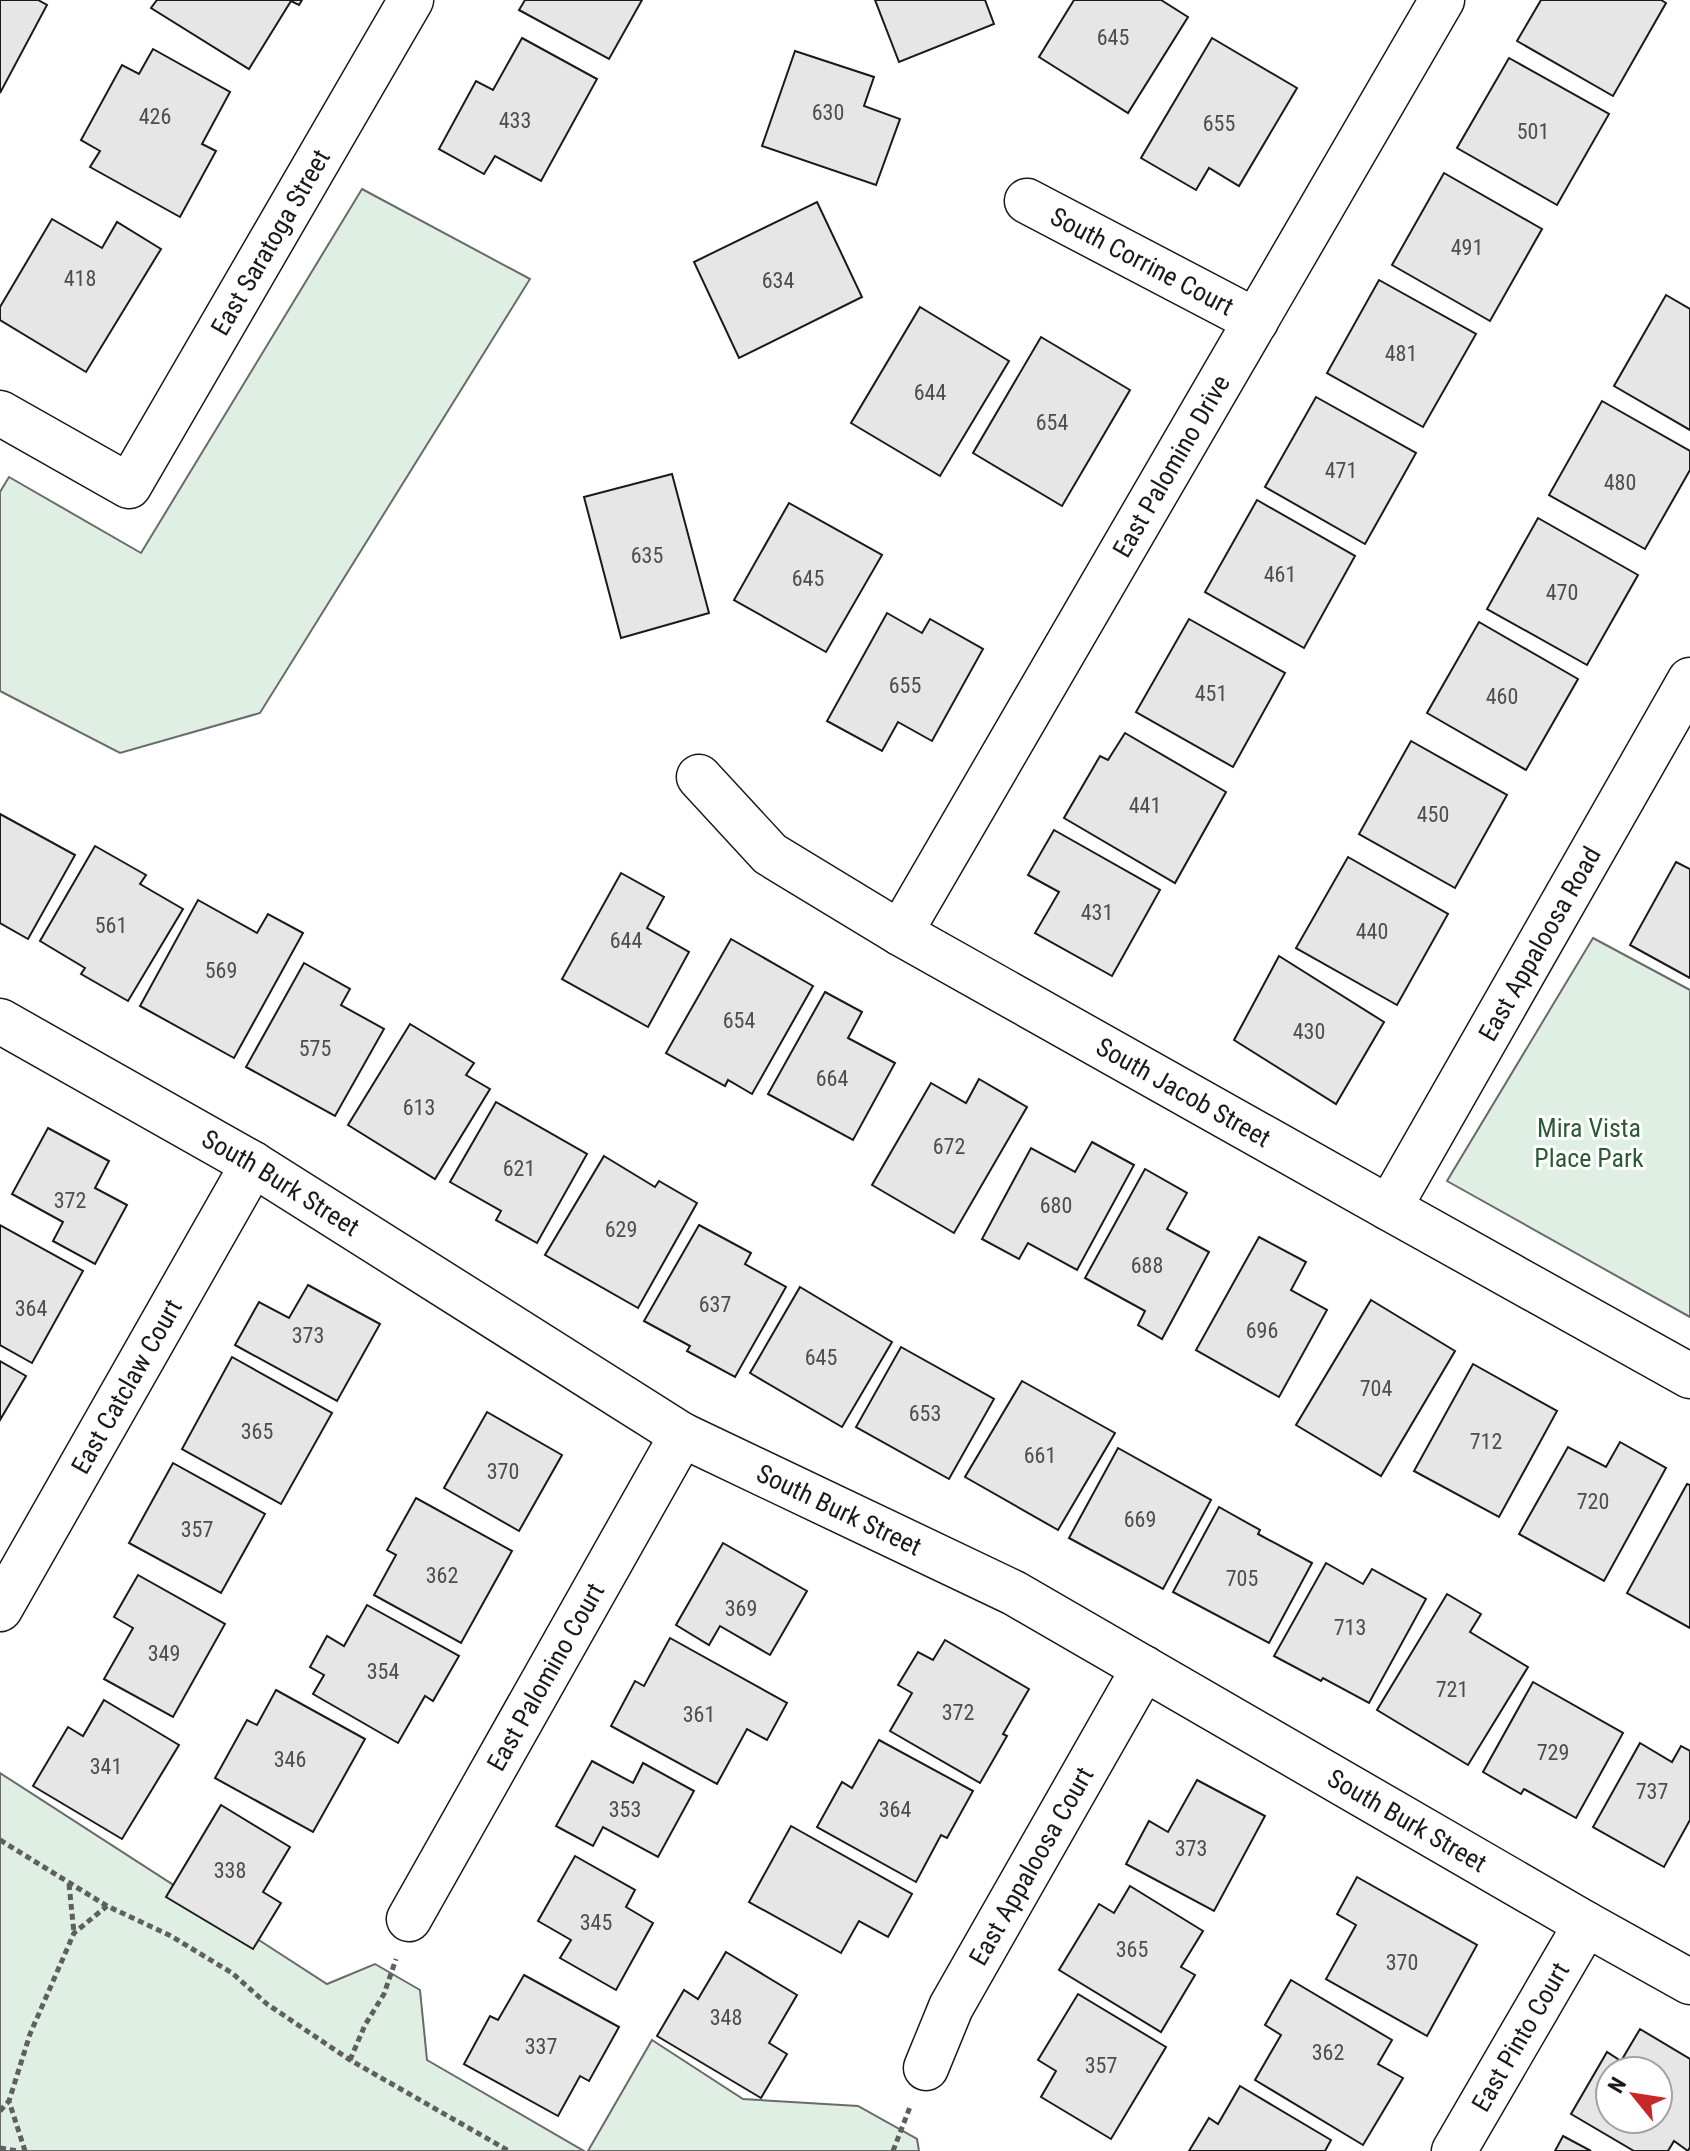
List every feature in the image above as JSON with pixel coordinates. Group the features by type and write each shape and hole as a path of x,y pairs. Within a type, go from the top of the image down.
{"street":[{"name":"East Saratoga Street","path":"0,413 129,486 411,0"},
{"name":"East Palomino Drive","path":"900,933 1442,0"},
{"name":"South Corrine Court","path":"1027,201 1256,321"},
{"name":"East Appaloosa Road","path":"1389,1208 1690,680"},
{"name":"South Jacob Street","path":"699,777 770,854 900,933 1690,1376"},
{"name":"South Burk Street","path":"0,1021 253,1164 682,1435 1014,1593 1690,1982"},
{"name":"East Catclaw Court","path":"0,1609 253,1164"},
{"name":"East Palomino Court","path":"409,1919 682,1435"},
{"name":"East Appaloosa Court","path":"926,2068 951,2007 1144,1668"},
{"name":"East Pinto Court","path":"1454,2151 1586,1924"}],"path":[{"path":"0,1840 107,1906 171,1936 232,1973 267,2004 350,2060 509,2151"},
{"path":"69,1883 74,1933"},
{"path":"0,2111 9,2101 30,2034 74,1933 107,1906"},
{"path":"350,2060 365,2025 384,1994 409,1919"},
{"path":"9,2101 25,2151"},
{"path":"0,2148 18,2151"}],"green space":[{"path":"362,189 530,279 260,713 120,753 0,691 0,492 9,477 141,553"},
{"name":"Mira Vista Place Park","path":"1593,938 1690,990 1690,1317 1447,1181"},
{"path":"0,1773 327,1984 375,1964 420,1990 427,2060 584,2151 0,2151"},
{"path":"652,2040 743,2099 858,2106 917,2139 919,2151 588,2151"}],"building":[{"path":"0,0 38,0 47,5 0,93"},
{"path":"157,0 302,0 299,5 291,1 249,69 151,8"},
{"path":"525,0 642,0 609,59 519,10"},
{"path":"875,0 985,0 994,24 899,62"},
{"path":"1074,0 1161,0 1188,17 1128,113 1039,57"},
{"path":"1541,0 1661,0 1666,3 1613,96 1517,41"},
{"path":"522,38 597,79 541,181 495,156 484,174 439,149 476,81 493,90"},
{"path":"1212,38 1297,88 1239,186 1209,168 1196,190 1141,158"},
{"path":"153,49 230,92 202,144 216,151 180,217 90,167 100,151 81,140 122,65 139,74"},
{"path":"795,51 874,77 864,106 900,119 876,185 762,146"},
{"path":"1509,58 1609,114 1557,205 1457,148"},
{"path":"1444,173 1542,229 1490,321 1392,265"},
{"path":"817,202 862,297 739,358 694,262"},
{"path":"52,219 102,248 117,222 161,249 86,372 0,320 0,307"},
{"path":"1379,280 1476,334 1423,427 1327,373"},
{"path":"1666,295 1690,309 1690,430 1614,386"},
{"path":"920,307 1009,361 940,476 851,423"},
{"path":"1041,337 1130,390 1062,506 973,453"},
{"path":"1316,397 1416,453 1365,544 1265,487"},
{"path":"1602,401 1690,451 1690,470 1645,549 1549,495"},
{"path":"672,474 709,613 621,638 584,497"},
{"path":"1257,500 1355,556 1304,648 1205,592"},
{"path":"789,503 882,555 826,652 734,600"},
{"path":"1538,518 1638,575 1587,665 1487,609"},
{"path":"887,613 922,633 930,619 983,649 932,741 898,722 882,751 827,721"},
{"path":"1189,619 1285,673 1233,767 1136,712"},
{"path":"1479,622 1578,679 1526,770 1427,713"},
{"path":"1125,733 1226,792 1175,883 1064,818 1100,756 1108,760"},
{"path":"1411,741 1507,795 1455,888 1359,834"},
{"path":"0,814 75,855 28,939 0,923"},
{"path":"1054,830 1160,890 1112,976 1035,933 1059,892 1028,875"},
{"path":"95,846 146,875 140,884 183,909 128,1001 81,974 85,968 40,941"},
{"path":"1348,857 1448,914 1397,1005 1296,948"},
{"path":"1676,862 1690,869 1690,978 1630,945"},
{"path":"621,873 664,897 647,928 689,952 648,1027 562,979"},
{"path":"198,900 257,933 268,914 303,933 234,1058 140,1006"},
{"path":"731,939 813,986 752,1094 728,1080 725,1086 666,1053"},
{"path":"1279,956 1384,1022 1336,1104 1234,1040"},
{"path":"304,963 350,989 341,1005 384,1029 335,1116 246,1067"},
{"path":"825,992 862,1012 848,1038 895,1063 853,1140 768,1094"},
{"path":"410,1024 474,1063 466,1075 490,1089 435,1179 348,1125"},
{"path":"979,1079 1027,1107 954,1233 872,1185 931,1083 966,1103"},
{"path":"496,1102 587,1154 537,1243 496,1220 501,1211 450,1182"},
{"path":"48,1128 109,1161 95,1188 127,1205 95,1264 53,1241 63,1222 12,1194"},
{"path":"1092,1142 1134,1165 1077,1270 1028,1243 1019,1259 982,1239 1031,1148 1075,1172"},
{"path":"604,1156 655,1187 659,1181 697,1203 638,1308 545,1255"},
{"path":"1145,1169 1187,1193 1167,1229 1209,1252 1162,1339 1138,1325 1145,1311 1085,1278"},
{"path":"0,1225 83,1271 32,1363 0,1345"},
{"path":"699,1225 751,1253 745,1264 786,1287 735,1377 687,1351 690,1346 644,1321"},
{"path":"1259,1237 1306,1262 1291,1290 1327,1310 1279,1397 1196,1350"},
{"path":"308,1285 380,1324 337,1401 235,1345 259,1302 289,1318"},
{"path":"800,1287 892,1342 842,1427 750,1373"},
{"path":"1371,1300 1455,1351 1381,1476 1296,1425"},
{"path":"901,1347 994,1399 949,1479 856,1427"},
{"path":"232,1357 332,1413 281,1504 182,1449"},
{"path":"0,1361 26,1376 0,1420"},
{"path":"1473,1364 1557,1411 1499,1517 1414,1471"},
{"path":"1022,1381 1115,1433 1058,1530 965,1477"},
{"path":"487,1412 562,1455 519,1531 444,1488"},
{"path":"1620,1442 1666,1468 1604,1581 1519,1534 1568,1447 1606,1467"},
{"path":"1118,1448 1211,1500 1163,1589 1069,1538"},
{"path":"173,1463 265,1514 221,1593 129,1543"},
{"path":"1687,1484 1690,1485 1690,1628 1627,1593"},
{"path":"416,1498 512,1551 461,1643 374,1595 396,1555 387,1550"},
{"path":"1219,1507 1260,1530 1258,1534 1312,1563 1269,1643 1173,1592"},
{"path":"723,1543 807,1591 770,1655 720,1626 709,1645 676,1625"},
{"path":"1326,1563 1363,1584 1372,1569 1426,1599 1369,1703 1274,1656"},
{"path":"138,1575 225,1624 173,1717 104,1679 133,1628 114,1617"},
{"path":"1447,1594 1481,1614 1470,1632 1528,1667 1468,1765 1377,1710"},
{"path":"367,1605 459,1656 433,1701 425,1696 398,1743 313,1694 324,1675 310,1667 327,1636 344,1646"},
{"path":"670,1638 787,1703 767,1740 747,1729 717,1784 611,1726 635,1681 644,1686"},
{"path":"945,1640 1029,1689 980,1783 890,1731 912,1693 898,1685 918,1652 933,1660"},
{"path":"1533,1682 1623,1733 1576,1818 1524,1789 1521,1794 1483,1772"},
{"path":"276,1690 365,1739 313,1832 215,1778 247,1720 257,1725"},
{"path":"104,1700 179,1745 122,1839 33,1786 68,1727 83,1736"},
{"path":"879,1740 973,1791 947,1838 941,1835 916,1882 817,1827 842,1782 852,1788"},
{"path":"1640,1743 1672,1762 1681,1746 1690,1751 1690,1820 1664,1867 1593,1827"},
{"path":"592,1761 633,1783 643,1763 694,1791 658,1857 603,1827 593,1846 556,1826"},
{"path":"1197,1780 1265,1816 1214,1911 1126,1864 1149,1821 1168,1832"},
{"path":"221,1805 290,1847 263,1892 281,1903 253,1949 166,1897"},
{"path":"791,1826 912,1894 888,1937 859,1921 841,1953 749,1902"},
{"path":"575,1856 635,1890 626,1907 653,1923 616,1990 560,1958 571,1940 538,1921"},
{"path":"1357,1877 1477,1945 1427,2036 1326,1979 1356,1925 1337,1914"},
{"path":"1130,1886 1203,1931 1181,1967 1195,1975 1161,2032 1059,1970 1099,1904 1114,1913"},
{"path":"726,1952 797,1995 769,2043 787,2054 761,2098 657,2036 684,1990 698,1999"},
{"path":"524,1975 619,2027 589,2081 580,2076 558,2116 464,2064 490,2016 498,2020"},
{"path":"1291,1980 1392,2040 1378,2064 1403,2078 1363,2145 1255,2080 1281,2035 1265,2025"},
{"path":"1078,1994 1166,2047 1111,2139 1041,2097 1056,2071 1038,2060"},
{"path":"1640,2029 1690,2059 1690,2147 1688,2151 1674,2141 1668,2151 1634,2151 1607,2135 1674,2135 1674,2055 1625,2055"},
{"path":"1594,2074 1594,2128 1571,2114"},
{"path":"1240,2086 1331,2140 1325,2151 1189,2151 1209,2118 1218,2124"},
{"path":"1563,2136 1591,2151 1555,2151"}]}
